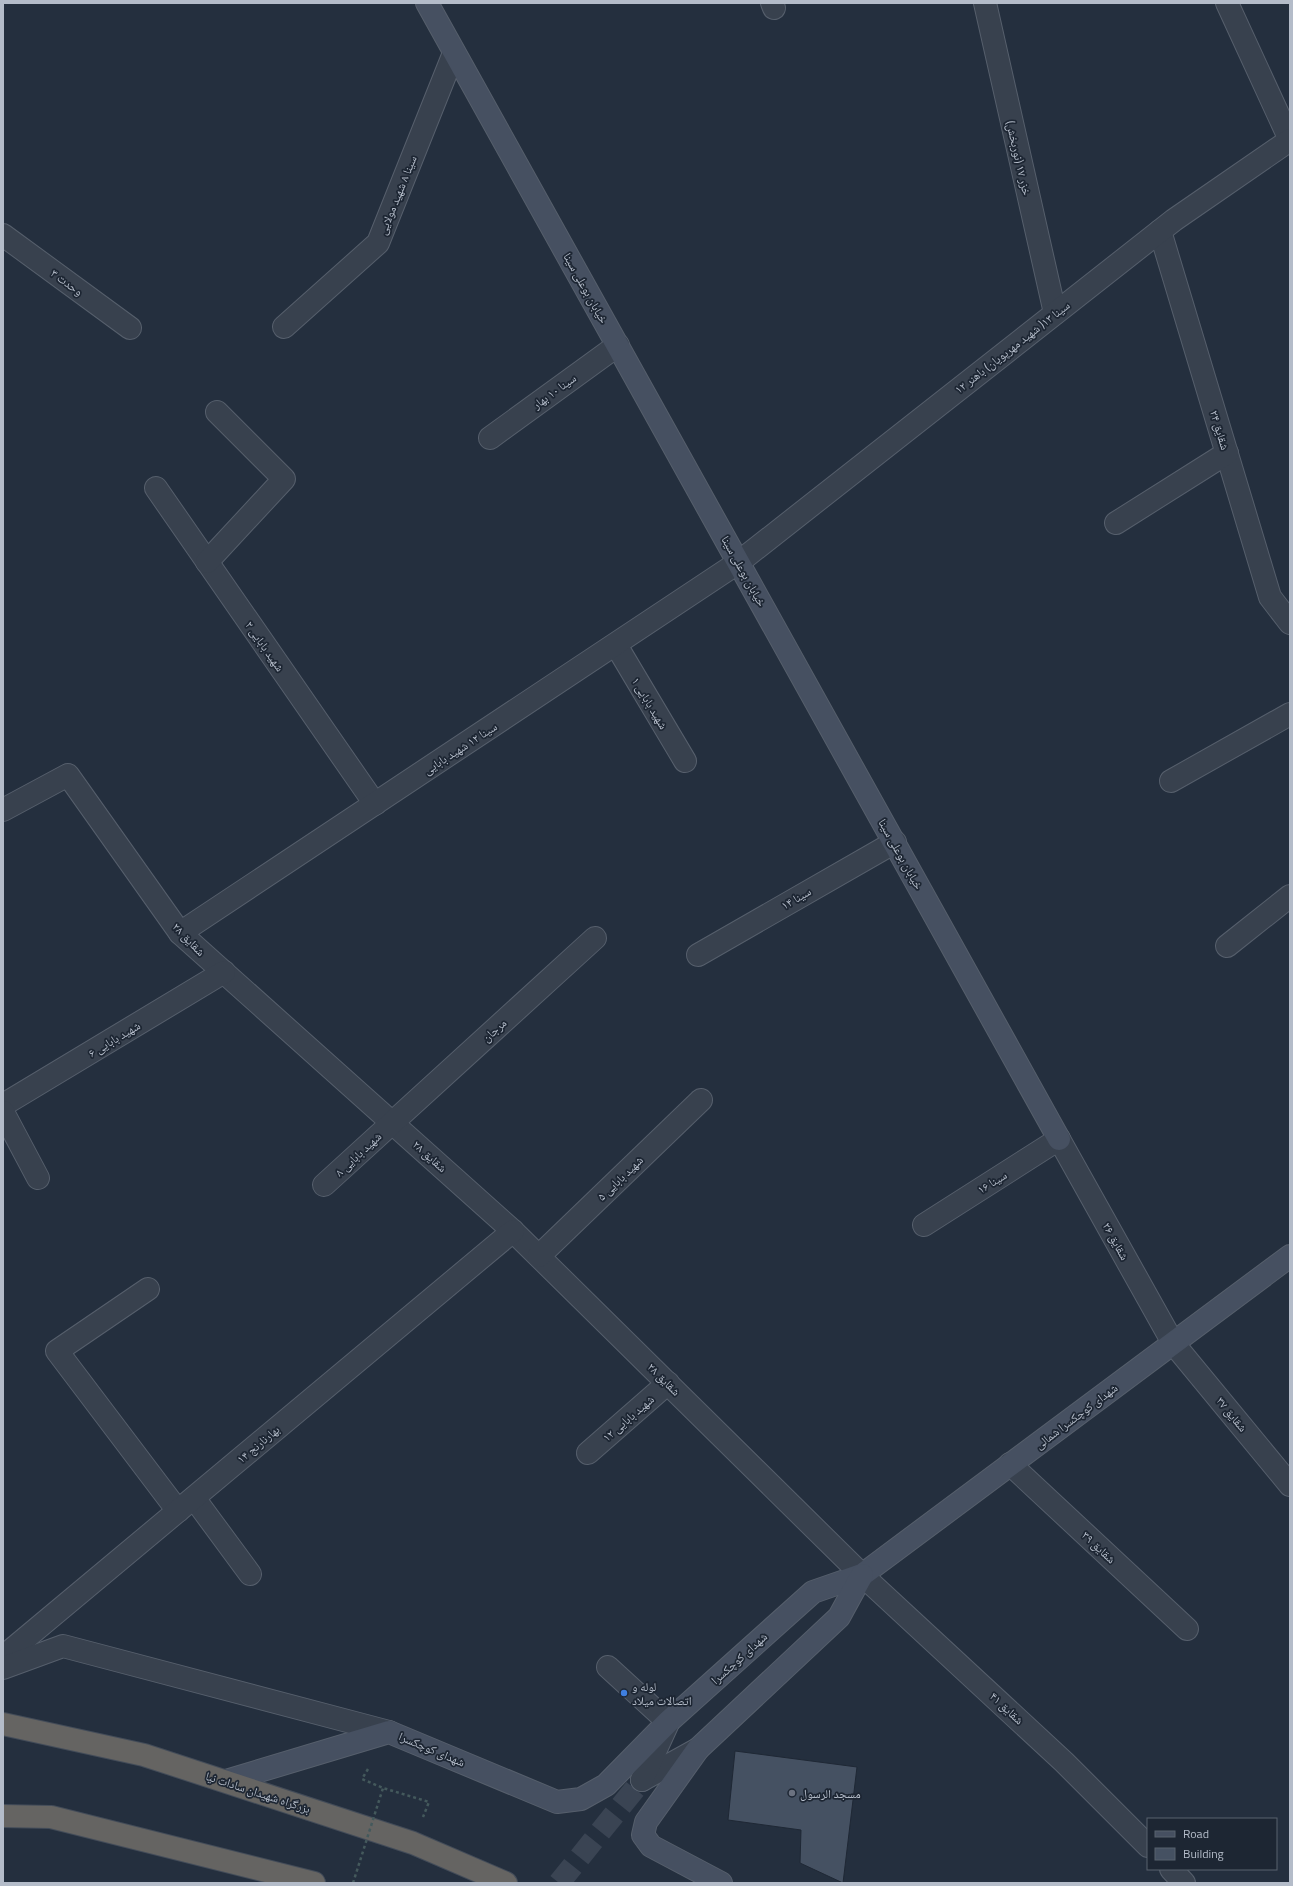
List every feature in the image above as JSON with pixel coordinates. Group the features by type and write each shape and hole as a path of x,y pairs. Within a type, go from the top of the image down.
{"highway":[{"name":"بزرگراه شهیدان سادات نیا","path":"3,1724 144,1755 413,1843 506,1883"},
{"path":"3,1816 51,1817 314,1883"}],"main road":[{"name":"خیابان بوعلی سینا","path":"426,3 1060,1139"},
{"name":"شهدای کوچکسرا شمالی","path":"862,1575 1290,1256"},
{"name":"شهدای کوچکسرا","path":"226,1781 389,1732 557,1802 581,1799 606,1785 668,1722 813,1592 862,1575"},
{"path":"722,1883 651,1846 643,1835 646,1822 698,1750 839,1617 862,1575"}],"street":[{"name":"خزر ۱۷ (نوربخش)","path":"984,3 1055,314"},
{"path":"1227,3 1290,140"},
{"name":"سینا ۸ شهید مولایی","path":"284,327 378,243 454,53"},
{"name":"سینا ۱۳( شهید مهرپویان) باهنر ۱۲","path":"739,562 1160,231 1290,140"},
{"name":"شقایق ۲۴","path":"1160,231 1270,597 1290,623"},
{"name":"وحدت ۳","path":"3,235 130,328"},
{"name":"سینا ۱۰ بهار","path":"490,438 618,345"},
{"path":"207,562 284,479 216,412"},
{"path":"1116,522 1227,453"},
{"name":"شهید بابایی ۲","path":"156,488 375,804"},
{"name":"سینا ۱۲ شهید بابایی","path":"180,933 739,562"},
{"name":"شهید بابایی ۱","path":"616,644 685,761"},
{"path":"1171,781 1290,714"},
{"name":"شقایق ۲۸","path":"3,810 68,775 180,933 514,1231 862,1575"},
{"name":"سینا ۱۴","path":"698,955 895,842"},
{"path":"1227,946 1290,896"},
{"name":"مرجان","path":"392,1122 595,938"},
{"name":"شهید بابایی ۶","path":"3,1106 224,972"},
{"name":"شهید بابایی ۵","path":"539,1256 701,1100"},
{"path":"3,1112 38,1178"},
{"name":"شهید بابایی ۸","path":"324,1185 392,1122"},
{"name":"سینا ۱۶","path":"924,1225 1060,1139"},
{"name":"شقایق ۲۶","path":"1060,1139 1173,1343"},
{"name":"بهارنارنج ۱۴","path":"3,1657 514,1231"},
{"path":"148,1289 57,1351 186,1504 250,1574"},
{"name":"شقایق ۳۷","path":"1173,1343 1290,1485"},
{"name":"شهید بابایی ۱۲","path":"588,1453 668,1383"},
{"name":"شقایق ۳۹","path":"1010,1464 1187,1629"},
{"name":"شقایق ۴۱","path":"862,1575 1064,1762 1147,1845"},
{"path":"3,1668 63,1646 389,1732"},
{"path":"608,1667 668,1722 642,1780 698,1750"},
{"path":"1171,1870 1184,1883"}],"path":[{"path":"362,1779 383,1788 429,1802"},
{"path":"353,1883 383,1788"}],"building":[{"name":"مسجد الرسول","path":"735,1751 857,1767 843,1883 800,1863 801,1830 728,1820"}],"tunnel":[{"path":"559,1883 642,1780"}],"place":[{"name":"لوله و اتصالات میلاد","path":"624,1693"},
{"name":"مسجد الرسول","path":"792,1793"}]}
